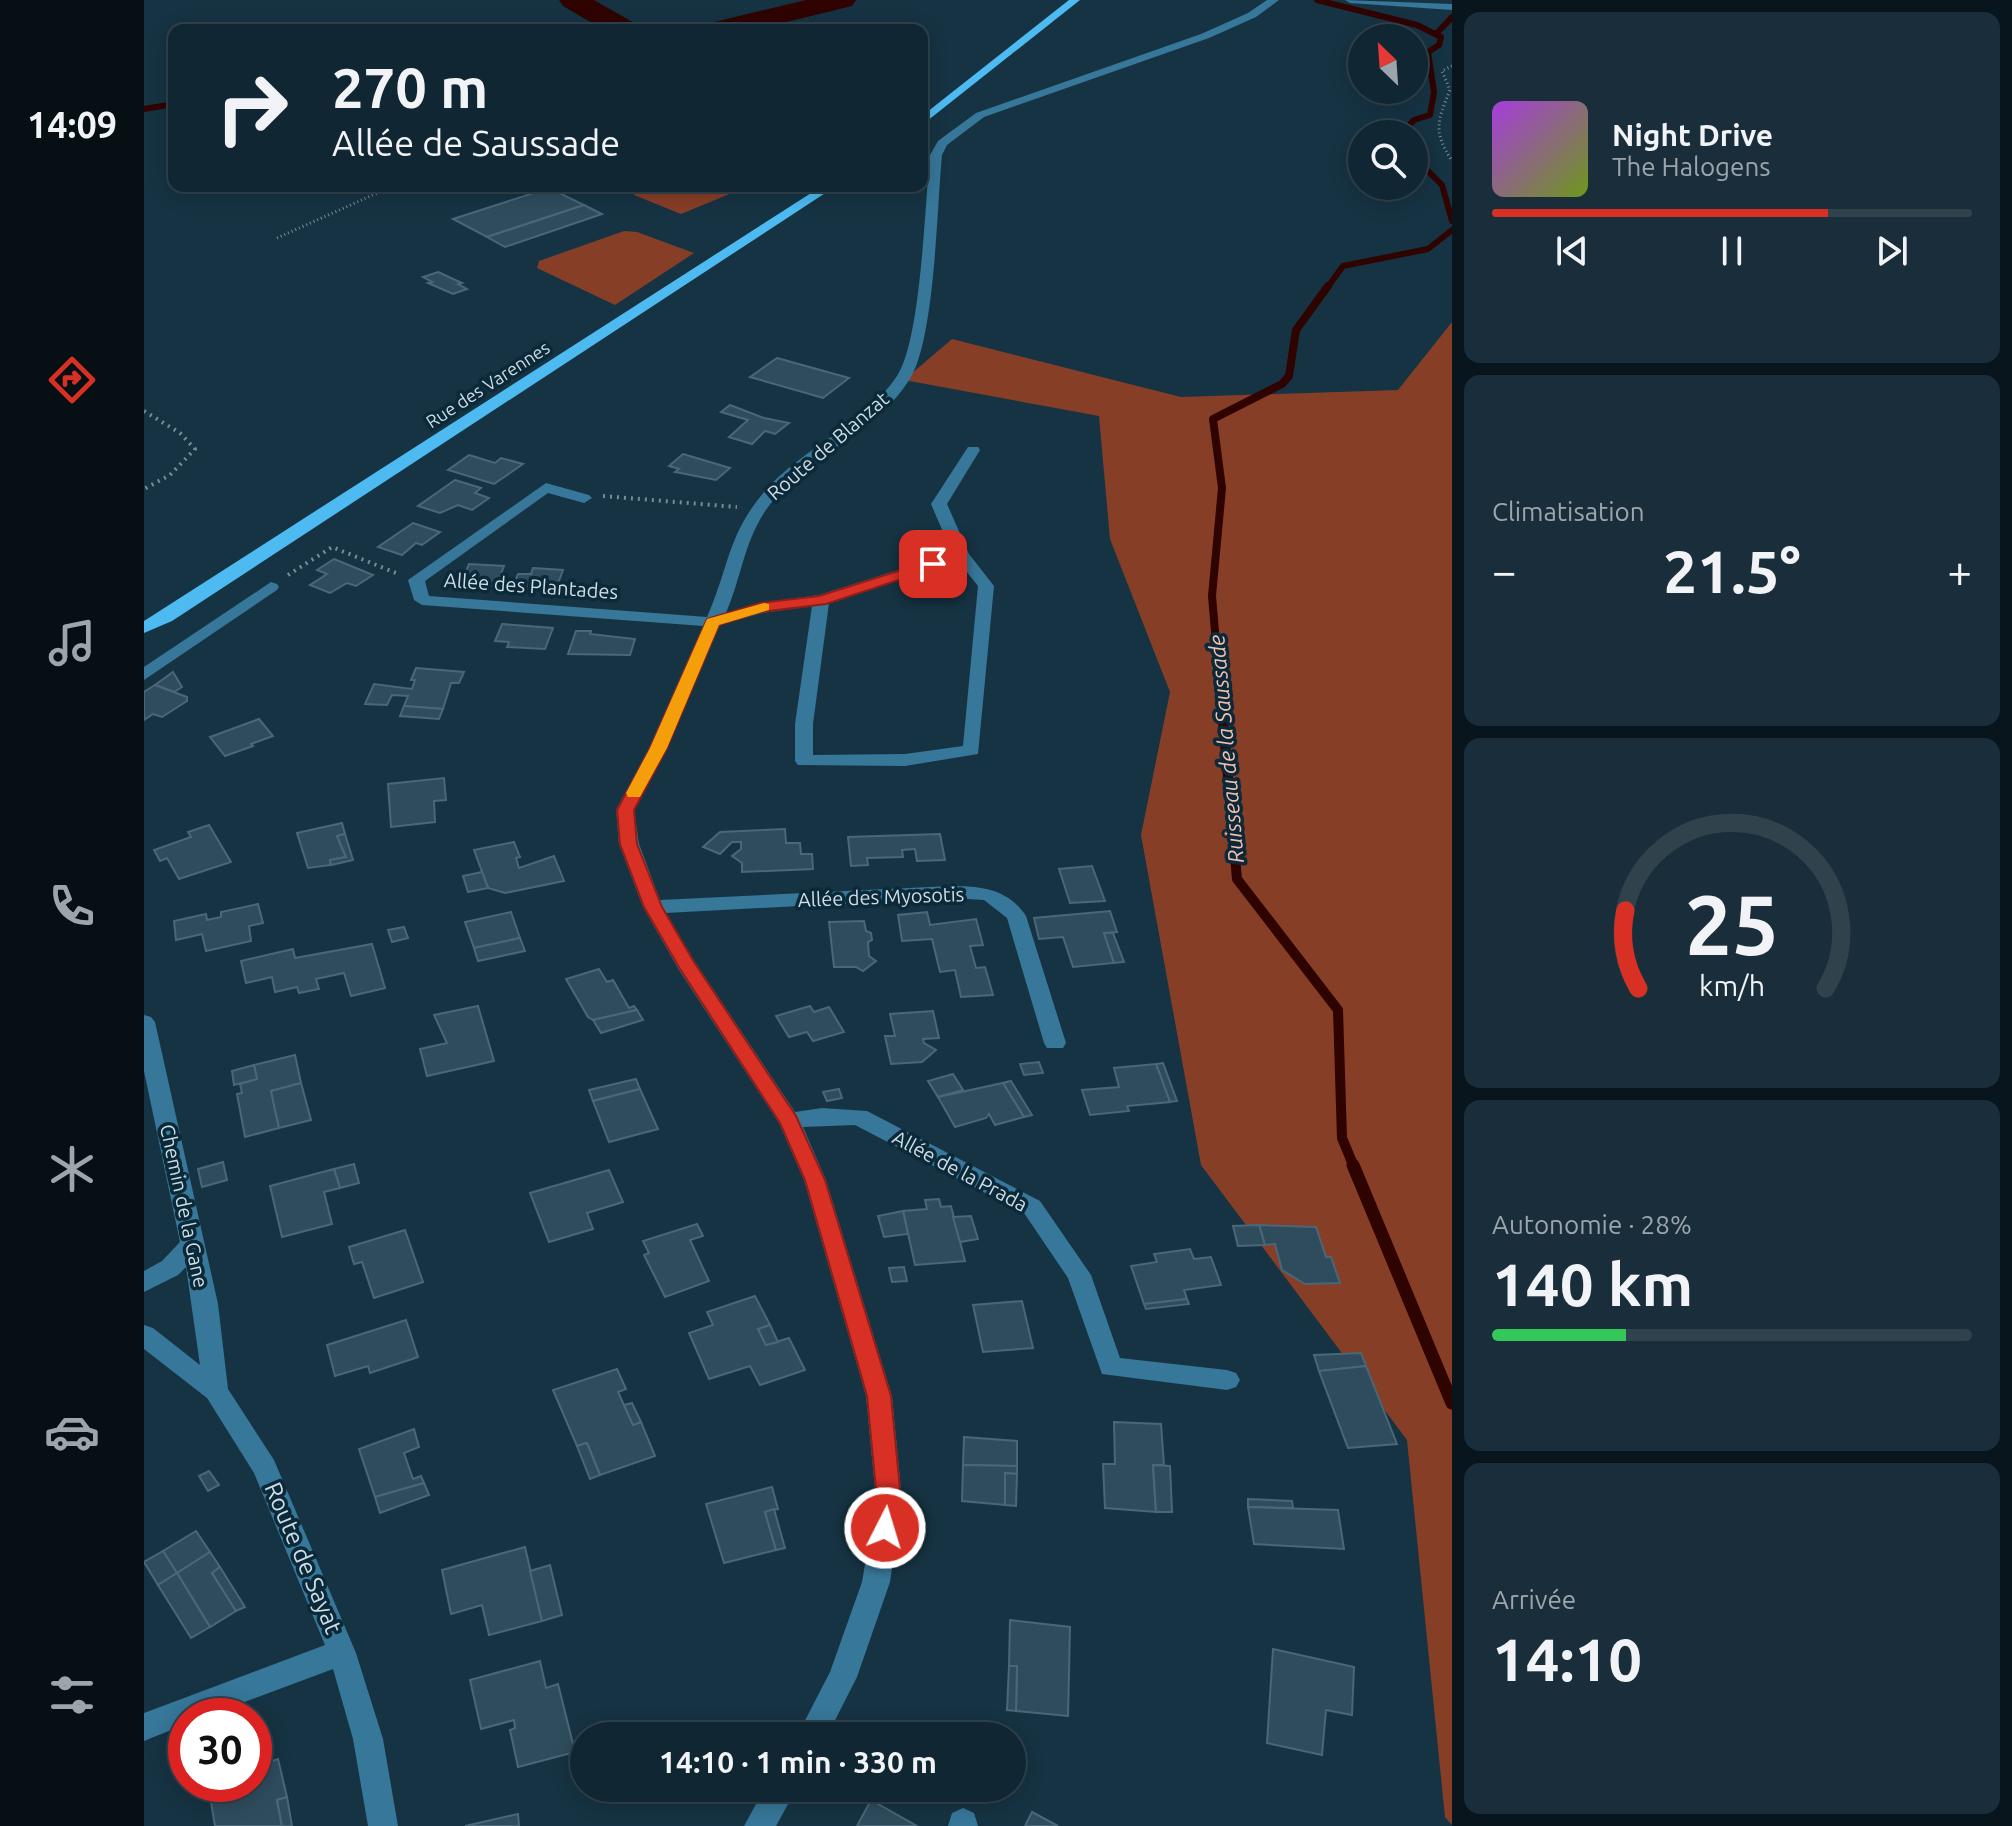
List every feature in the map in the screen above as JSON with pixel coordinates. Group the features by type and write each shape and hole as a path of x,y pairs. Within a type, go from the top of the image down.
{"main road":[{"path":"928,117 1075,0"},
{"name":"Rue des Varennes","path":"144,635 166,617 821,192"},
{"name":"Rue des Varennes","path":"144,628 166,617"}],"street":[{"name":"Route de Blanzat","path":"819,1722 843,1677 876,1582 889,1500 879,1396 815,1180 789,1121 686,965 653,907 629,844 625,810 658,748 725,595 739,542 758,509 772,492 874,411 905,375 920,323 936,155 942,143 980,115 1177,47 1252,15 1274,0"},
{"path":"1350,0 1448,7"},
{"path":"821,600 804,724 804,761 905,760 972,750 986,586 961,555 939,504 973,450"},
{"name":"Allée des Plantades","path":"584,498 546,488 416,580 422,600 712,622"},
{"path":"712,622 760,608 821,600 961,555"},
{"path":"144,675 271,587"},
{"name":"Allée des Myosotis","path":"653,907 951,892 988,894 1005,902 1016,916 1055,1043"},
{"name":"Chemin de la Gane","path":"144,1022 206,1304 216,1391"},
{"name":"Allée de la Prada","path":"789,1121 822,1116 859,1117 1032,1207 1079,1275 1111,1367 1227,1380"},
{"path":"144,1282 170,1268 191,1246"},
{"name":"Route de Sayat","path":"144,1335 216,1391 265,1468 342,1653 368,1739 383,1826"},
{"path":"144,1727 294,1668 342,1653"},
{"path":"759,1826 774,1802"}],"path":[{"path":"1452,66 1442,71 1450,90 1437,130 1438,139 1452,161"},
{"path":"277,238 380,192"},
{"path":"144,411 180,433 195,449 170,475 144,489"},
{"path":"584,498 617,495 758,509"},
{"path":"271,587 332,547 416,580"}],"shaded area":[{"path":"636,192 734,192 681,214 634,195"},
{"path":"624,231 637,232 694,253 615,305 537,268 539,261"},
{"path":"1452,322 1452,1825 1445,1817 1407,1440 1201,1165 1141,835 1170,692 1110,539 1099,416 904,380 952,339 1181,397 1398,390"}],"building":[{"path":"537,192 557,192 584,205 487,237 453,219"},
{"path":"584,205 602,214 505,247 487,237"},
{"path":"438,272 462,283 458,284 467,289 453,294 428,283 432,282 423,277"},
{"path":"777,358 849,378 823,398 750,377"},
{"path":"730,405 764,418 789,423 775,434 765,431 752,444 729,437 748,420 721,412"},
{"path":"683,454 730,468 716,480 675,472 679,469 669,466"},
{"path":"469,455 495,463 501,458 523,464 494,484 448,470"},
{"path":"455,480 481,488 475,493 489,498 472,510 458,505 440,513 418,506"},
{"path":"413,523 440,532 422,545 416,543 402,555 378,547"},
{"path":"334,559 373,575 356,586 347,583 330,593 310,585 327,574 317,570"},
{"path":"469,564 504,566 496,586 460,584"},
{"path":"533,568 563,570 556,589 512,589 518,574 531,574"},
{"path":"502,624 553,628 545,649 507,647 509,642 495,641"},
{"path":"576,631 635,639 630,655 568,654"},
{"path":"416,668 464,672 459,683 451,683 443,709 404,706 408,696 392,695 387,705 365,704 374,684 412,689 415,680 411,680"},
{"path":"173,672 182,687 174,692 155,685"},
{"path":"155,685 187,697 187,701 162,717 153,714 144,720 144,692"},
{"path":"404,706 443,709 439,719 400,716"},
{"path":"259,719 273,736 251,744 253,746 225,756 210,737"},
{"path":"444,778 446,800 434,801 435,822 391,827 388,784"},
{"path":"342,823 345,834 337,836 346,857 330,860 331,865 308,868 297,833"},
{"path":"209,825 231,862 179,879 167,858 160,861 154,850 191,837 188,832"},
{"path":"785,829 786,843 800,843 801,854 812,854 813,869 742,872 742,863 732,856 741,849 741,842 732,842 720,854 703,847 720,832"},
{"path":"345,834 353,860 331,865 330,860 346,857 337,836"},
{"path":"940,834 945,860 917,861 915,849 902,850 903,857 867,858 868,865 851,866 848,837"},
{"path":"514,842 520,857 516,858 519,868 554,856 564,881 505,893 488,888 474,850"},
{"path":"1092,866 1105,901 1070,903 1059,869"},
{"path":"482,872 488,888 468,892 463,876"},
{"path":"258,904 263,923 249,926 251,941 206,951 202,934 176,940 174,921 206,914 207,920 221,917 221,912"},
{"path":"1110,911 1117,932 1104,933 1114,963 1073,967 1063,937 1039,939 1034,918"},
{"path":"511,912 520,938 474,948 465,922"},
{"path":"927,912 930,925 976,919 983,945 970,946 976,968 985,967 993,995 961,997 955,970 940,972 932,939 902,941 898,915"},
{"path":"864,921 872,940 868,942 869,956 876,961 863,971 856,967 834,967 829,922"},
{"path":"404,927 408,938 392,942 388,930"},
{"path":"1104,933 1113,933 1124,962 1114,963"},
{"path":"520,938 525,951 478,961 474,948"},
{"path":"372,944 385,988 351,996 344,973 316,979 319,989 299,993 297,987 275,992 272,977 246,983 241,961 293,949 295,958"},
{"path":"599,969 607,982 613,980 629,1008 634,1006 637,1010 593,1020 588,1017 566,979"},
{"path":"478,1006 494,1061 427,1076 420,1049 447,1043 434,1015"},
{"path":"810,1006 814,1012 829,1007 844,1032 813,1041 807,1032 789,1037 776,1016"},
{"path":"637,1010 643,1020 601,1033 593,1020"},
{"path":"933,1011 939,1038 923,1039 924,1043 936,1050 922,1062 891,1064 885,1036 895,1036 890,1014"},
{"path":"295,1055 301,1083 271,1091 279,1128 245,1137 237,1094 242,1093 240,1084 257,1079 254,1065"},
{"path":"1039,1062 1043,1073 1024,1075 1020,1064"},
{"path":"1163,1063 1177,1101 1170,1102 1156,1064"},
{"path":"1156,1064 1170,1102 1127,1106 1129,1111 1090,1115 1082,1090 1119,1087 1114,1068"},
{"path":"254,1065 257,1079 234,1085 232,1071"},
{"path":"953,1074 963,1090 938,1097 928,1081"},
{"path":"636,1079 640,1089 593,1101 589,1090"},
{"path":"1011,1081 1032,1115 1024,1117 1003,1083"},
{"path":"301,1083 311,1120 279,1128 271,1091"},
{"path":"1003,1083 1024,1117 995,1125 989,1114 986,1118 955,1127 938,1097"},
{"path":"640,1089 658,1129 609,1142 593,1101"},
{"path":"839,1089 842,1098 827,1101 823,1092"},
{"path":"223,1162 227,1180 202,1187 198,1169"},
{"path":"354,1164 359,1183 340,1188 334,1169"},
{"path":"334,1169 340,1188 324,1192 332,1224 282,1237 270,1186"},
{"path":"609,1170 623,1202 587,1213 593,1229 549,1242 530,1193"},
{"path":"939,1199 941,1207 951,1206 965,1261 915,1265 903,1211 927,1209 925,1200"},
{"path":"903,1211 908,1234 884,1237 878,1216"},
{"path":"971,1216 978,1239 960,1242 953,1217"},
{"path":"697,1224 703,1236 690,1240 709,1281 665,1297 644,1255 649,1253 643,1241"},
{"path":"1259,1225 1316,1227 1326,1257 1331,1257 1340,1283 1305,1284 1282,1270 1275,1244 1265,1245"},
{"path":"1259,1225 1265,1245 1238,1246 1233,1226"},
{"path":"405,1230 423,1282 374,1298 362,1262 354,1264 349,1247"},
{"path":"1190,1249 1194,1259 1211,1257 1221,1285 1184,1290 1187,1299 1144,1304 1131,1266 1157,1262 1154,1254"},
{"path":"904,1267 907,1281 892,1282 889,1268"},
{"path":"755,1296 770,1325 758,1329 766,1345 789,1338 805,1370 760,1385 750,1366 709,1379 689,1333 713,1325 707,1312"},
{"path":"1187,1299 1189,1304 1146,1309 1144,1304"},
{"path":"1022,1301 1033,1348 983,1352 973,1305"},
{"path":"406,1320 418,1357 370,1373 368,1366 335,1376 327,1345"},
{"path":"770,1325 778,1342 766,1345 758,1329"},
{"path":"1361,1353 1366,1366 1319,1371 1314,1355"},
{"path":"1366,1366 1397,1444 1348,1448 1319,1371"},
{"path":"617,1369 626,1389 618,1392 633,1425 641,1422 655,1456 600,1475 587,1443 577,1446 553,1390"},
{"path":"632,1403 641,1422 633,1425 624,1405"},
{"path":"1114,1422 1161,1424 1164,1465 1153,1465 1156,1512 1105,1508 1103,1464 1115,1464"},
{"path":"414,1429 419,1447 404,1453 413,1479 421,1476 424,1483 375,1497 359,1449"},
{"path":"964,1437 1017,1441 1017,1466 963,1465"},
{"path":"587,1443 600,1475 590,1479 577,1446"},
{"path":"963,1465 1017,1466 1017,1474 1005,1473 1005,1505 962,1501"},
{"path":"1153,1465 1170,1466 1172,1512 1156,1512"},
{"path":"209,1471 219,1485 208,1491 199,1476"},
{"path":"1005,1473 1017,1474 1016,1506 1005,1505"},
{"path":"424,1483 429,1495 380,1513 375,1497"},
{"path":"772,1487 778,1509 765,1512 776,1550 724,1563 706,1504"},
{"path":"1248,1499 1292,1501 1293,1508 1248,1507"},
{"path":"1248,1507 1338,1510 1344,1549 1254,1544"},
{"path":"774,1509 785,1548 776,1550 765,1512"},
{"path":"196,1531 210,1552 177,1573 163,1551"},
{"path":"525,1547 542,1621 489,1635 482,1605 451,1614 442,1570"},
{"path":"163,1551 177,1573 158,1585 144,1562"},
{"path":"210,1552 220,1567 212,1573 236,1611 210,1627 177,1573"},
{"path":"550,1565 562,1615 542,1621 530,1571"},
{"path":"220,1567 245,1607 236,1611 212,1573"},
{"path":"177,1573 210,1627 191,1638 158,1585"},
{"path":"1010,1620 1070,1627 1068,1716 1016,1711 1017,1666 1009,1666"},
{"path":"1273,1649 1354,1667 1352,1715 1326,1710 1322,1755 1267,1743"},
{"path":"540,1661 546,1688 558,1684 570,1732 570,1753 518,1767 510,1730 515,1728 514,1720 481,1729 470,1680"},
{"path":"1009,1666 1017,1666 1016,1711 1007,1710"},
{"path":"278,1759 287,1797 277,1800 282,1826 215,1826 211,1802 272,1802 272,1761"},
{"path":"287,1797 292,1826 282,1826 277,1800"},
{"path":"870,1802 875,1802 917,1826 857,1826"},
{"path":"1032,1812 1058,1826 1025,1826"},
{"path":"518,1814 519,1826 465,1826"}],"waterway":[{"path":"573,0 615,24"},
{"path":"742,24 842,0"},
{"name":"Ruisseau de la Saussade","path":"1317,0 1417,25 1441,37 1439,45 1428,52 1434,92 1430,115 1414,120"},
{"path":"1436,34 1452,17"},
{"path":"144,109 168,105"},
{"name":"Ruisseau de la Saussade","path":"1428,171 1442,185 1452,221"},
{"name":"Ruisseau de la Saussade","path":"1327,288 1343,266 1428,249 1452,230"},
{"name":"Ruisseau de la Saussade","path":"1218,667 1212,596 1222,488 1213,419 1282,384 1289,376 1296,330 1328,286"},
{"name":"Ruisseau de la Saussade","path":"1218,665 1237,879 1338,1010 1342,1138 1354,1167"},
{"name":"Ruisseau de la Saussade","path":"1353,1165 1452,1403"}],"slow traffic":[{"path":"634,793 658,748 712,622 764,607"}],"route":[{"path":"885,1528 889,1500 879,1396 815,1180 789,1121 686,965 653,907 629,844 625,810 658,748 712,622 760,608 821,600 933,564"}]}
